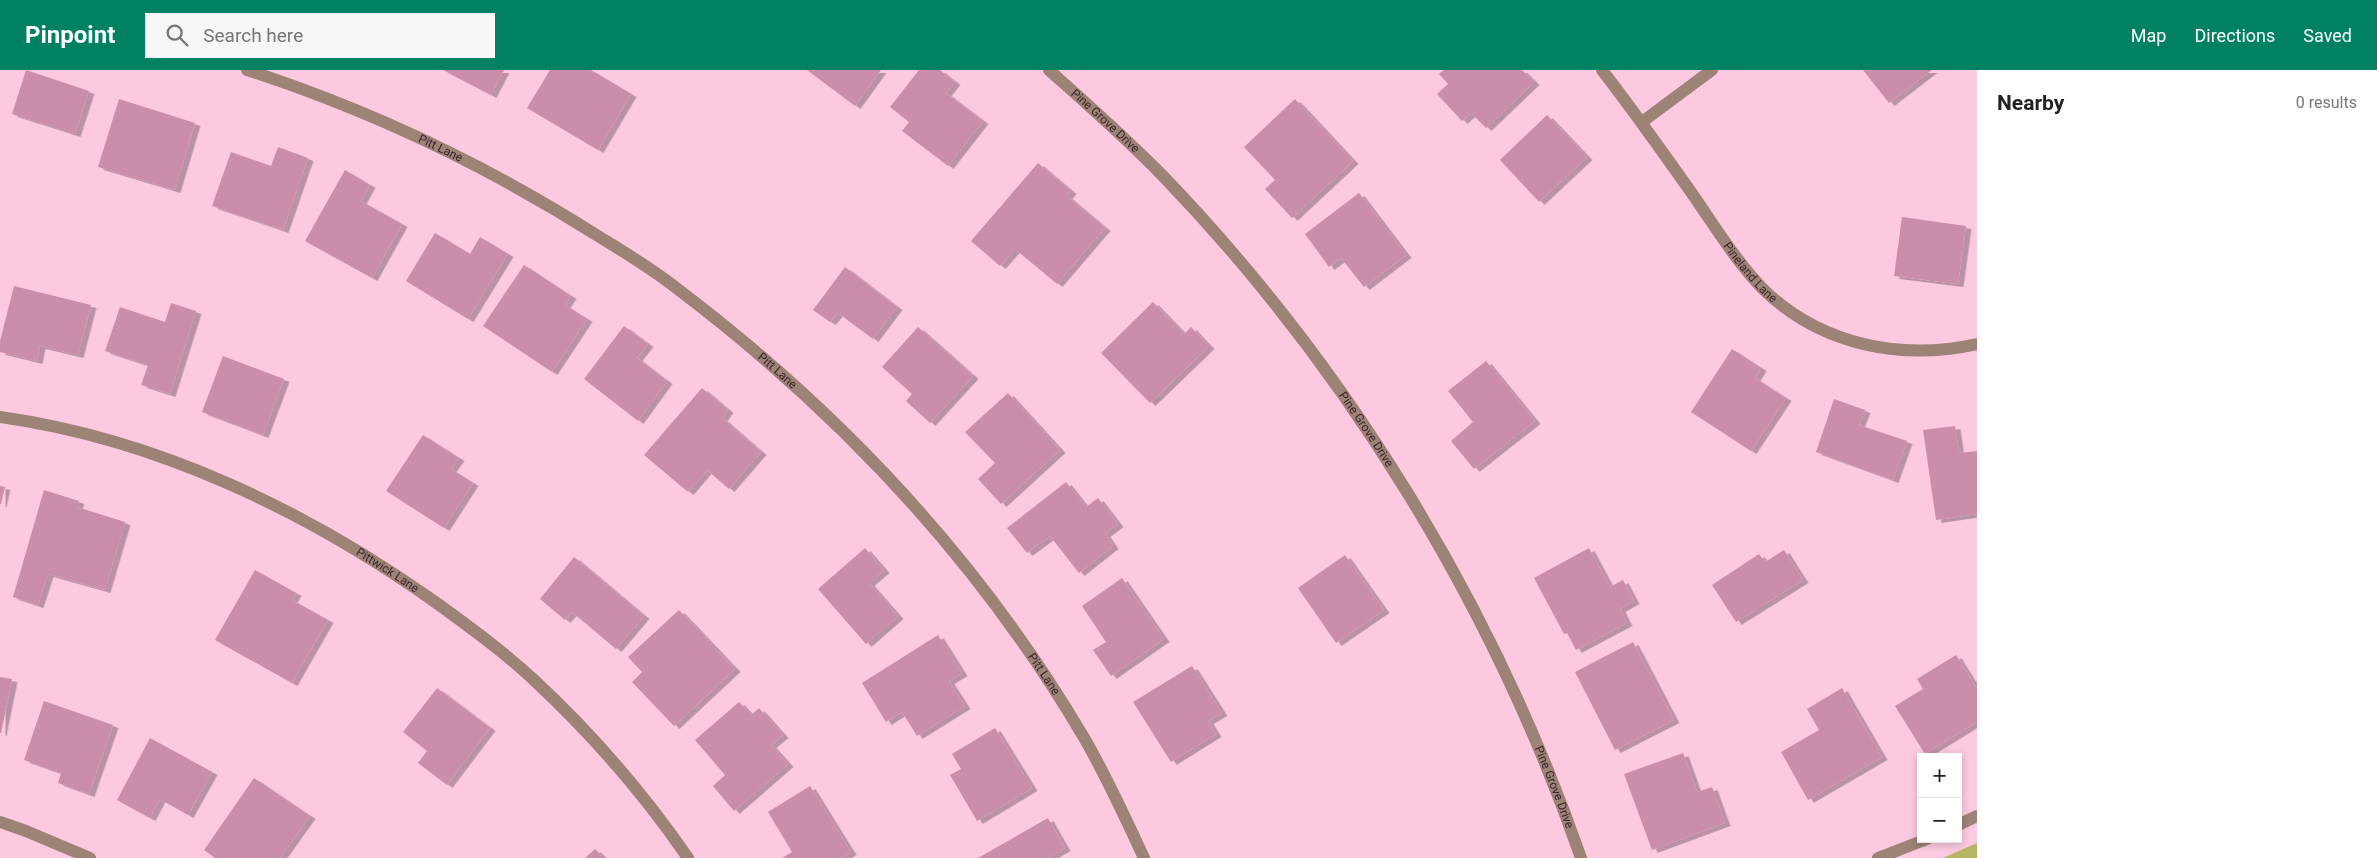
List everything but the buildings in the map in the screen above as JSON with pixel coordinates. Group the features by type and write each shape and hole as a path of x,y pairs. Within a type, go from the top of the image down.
{"street":[{"name":"Pitt Lane","path":"247,70 372,116 457,157 568,217 673,285 801,390 867,453 939,533 993,602 1038,666 1084,738 1144,858"},
{"name":"Pine Grove Drive","path":"1049,70 1140,154 1184,199 1277,309 1350,406 1417,510 1474,611 1536,742 1581,858"},
{"name":"Pineland Lane","path":"1602,70 1642,122 1748,272 1778,302 1794,314 1830,332 1873,347 1919,352 1939,351 1977,344"},
{"path":"1642,122 1712,70"},
{"name":"Pittwick Lane","path":"0,417 94,436 218,480 314,526 386,569 466,625 533,679 620,771 688,858"},
{"path":"1962,823 1977,816"},
{"path":"0,822 90,858"},
{"path":"1878,858 1917,843"}],"shaded area":[{"path":"1977,843 1977,858 1943,858"}]}
